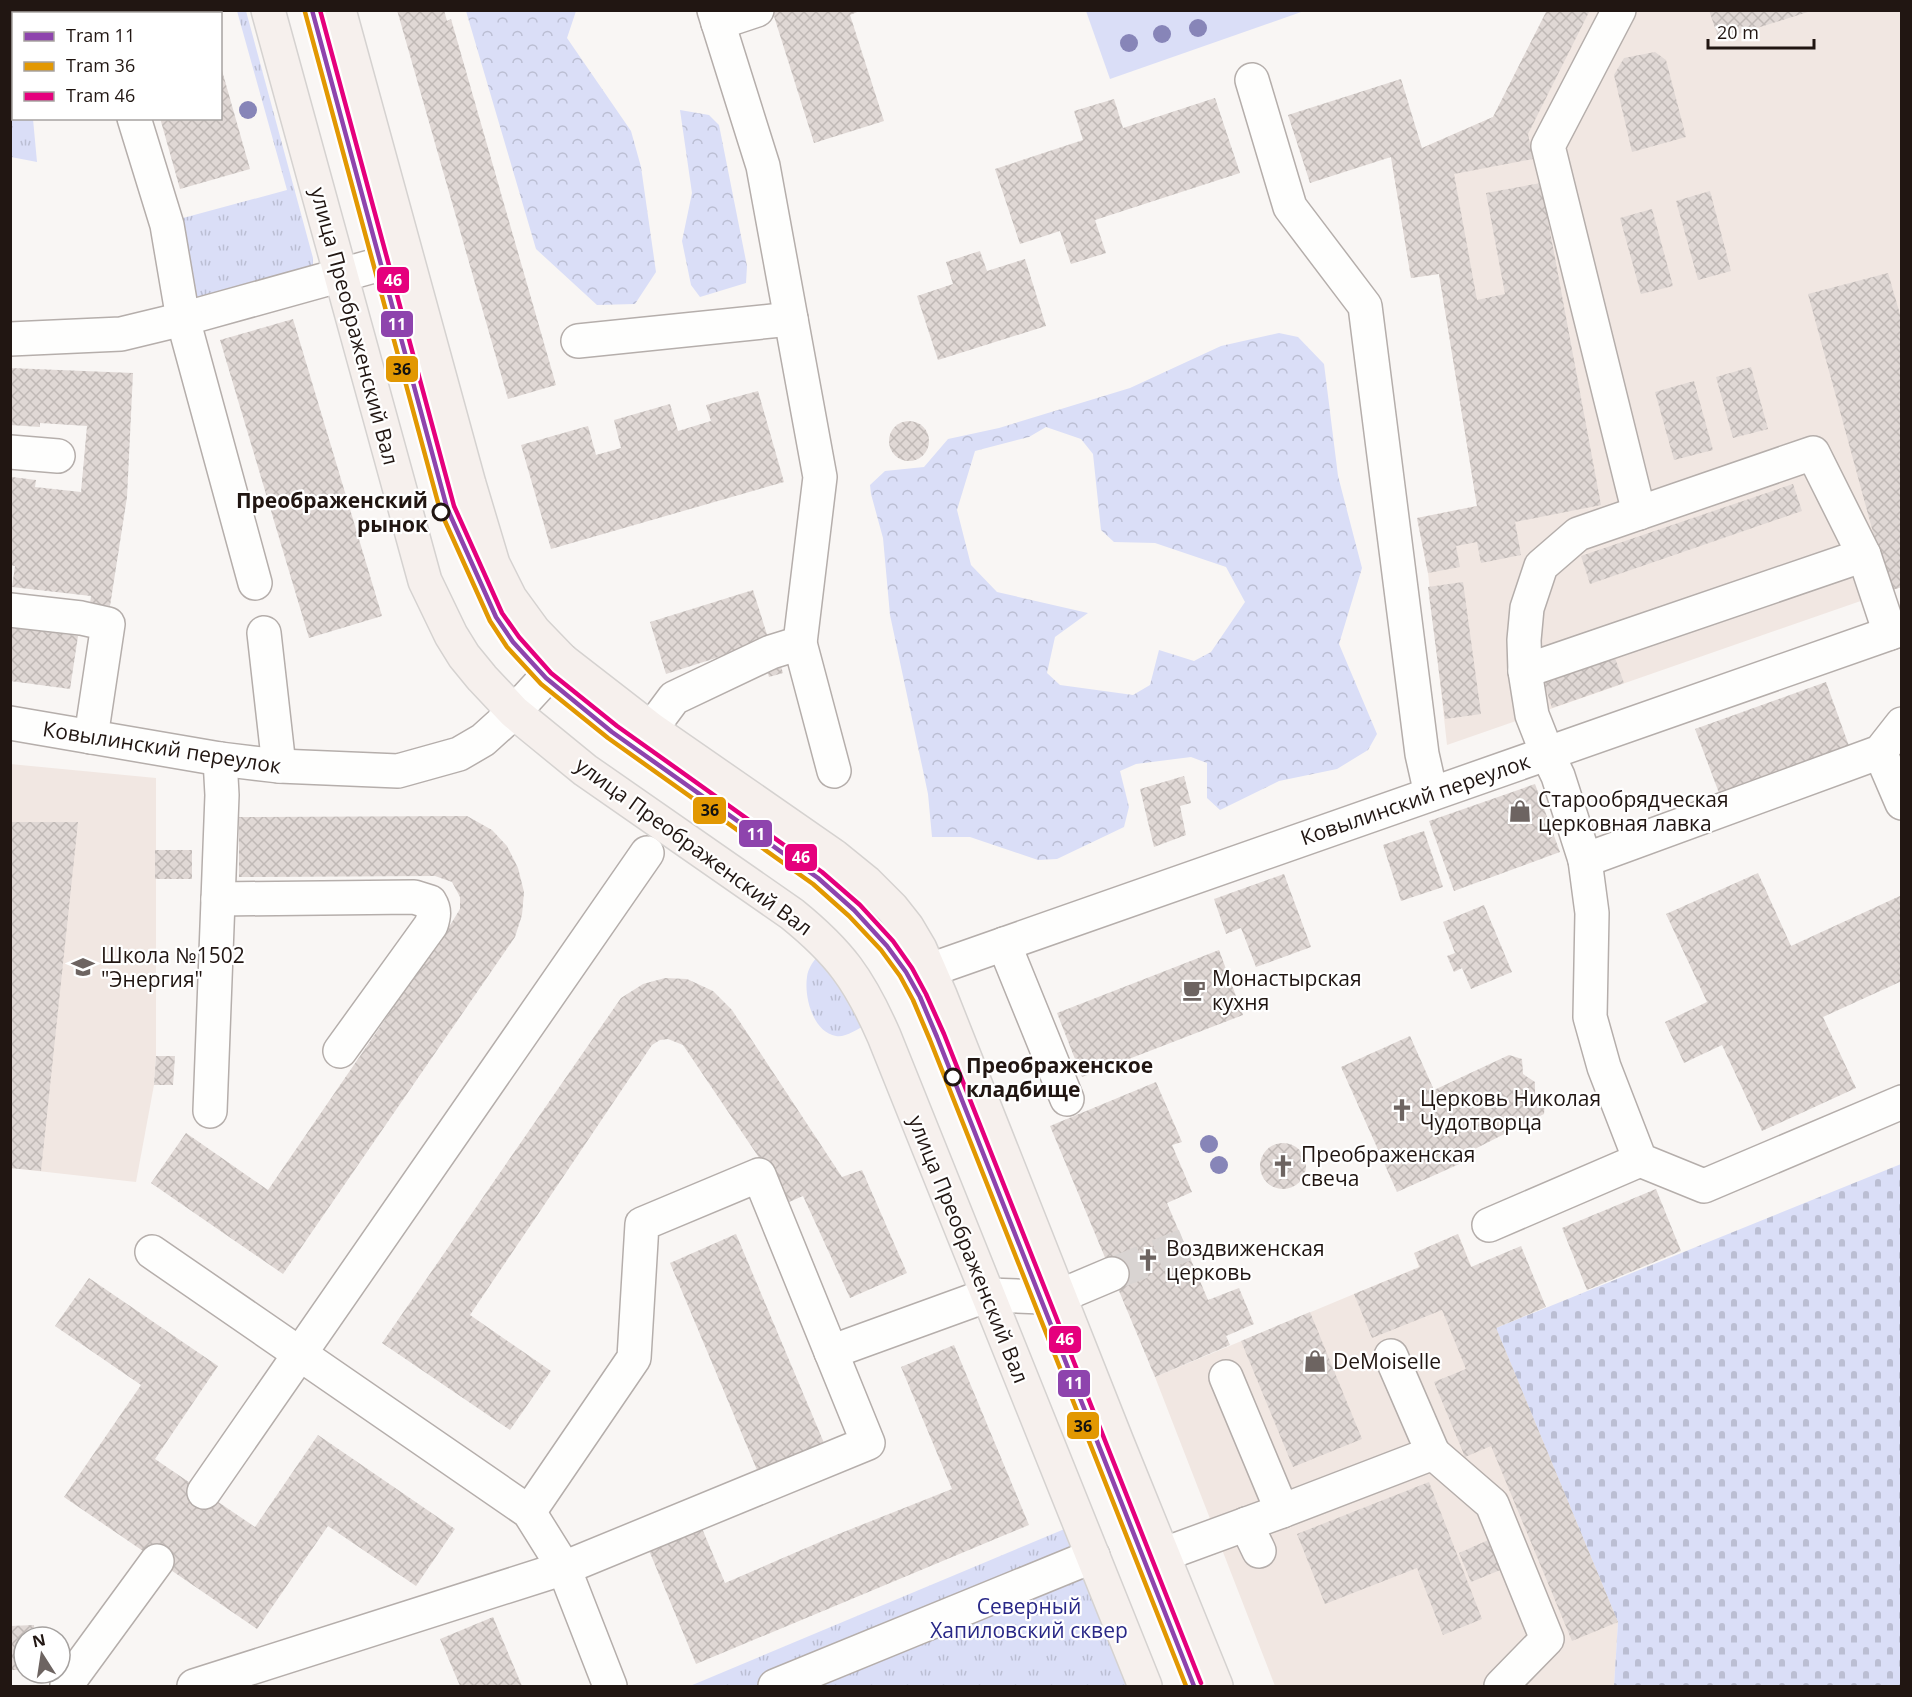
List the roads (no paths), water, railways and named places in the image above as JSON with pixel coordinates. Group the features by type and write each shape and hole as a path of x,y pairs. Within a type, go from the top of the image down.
{"main road":[{"name":"улица Преображенский Вал","path":"268,10 425,581 452,635 464,656 514,712 585,770 792,914 822,939 840,958 860,986 879,1025 1145,1686"},
{"path":"339,10 493,564 510,598 534,631 562,660 651,729 834,856 866,882 907,927 930,970 1162,1556 1216,1686"}],"street":[{"path":"757,10 716,17 764,166 820,477 800,643 834,771"},
{"path":"1619,10 1548,146 1640,513"},
{"path":"1252,80 1290,207 1365,306 1422,754 1431,794"},
{"path":"135,120 167,225 183,319 255,583"},
{"path":"10,339 121,334 406,257"},
{"path":"578,341 791,319"},
{"path":"10,452 58,456"},
{"path":"1640,1160 1604,1067 1590,1017 1592,913 1585,860 1558,776 1532,715 1525,671 1524,640 1527,608 1541,566 1578,534 1813,453 1864,555 1896,631"},
{"path":"1525,671 1864,555"},
{"path":"10,610 81,618 108,624 91,737"},
{"name":"Ковылинский переулок","path":"930,970 1896,631"},
{"path":"264,633 279,766"},
{"path":"651,729 674,698 771,652 800,643"},
{"name":"Ковылинский переулок","path":"10,723 220,759 279,766 398,771 459,754 483,740 514,712 562,660"},
{"path":"1585,860 1880,752 1902,724"},
{"path":"1880,752 1902,803"},
{"path":"210,1111 222,795 220,759"},
{"path":"204,1492 647,853"},
{"path":"218,899 414,897 430,902 434,908 431,925 340,1051"},
{"path":"1004,944 1067,1099"},
{"path":"1489,1225 1640,1160 1704,1186 1902,1102"},
{"path":"194,1686 564,1568 868,1443 759,1175 642,1224 634,1358 529,1512"},
{"path":"152,1252 529,1512 564,1568 610,1686"},
{"path":"831,1352 988,1295 1060,1296 1112,1274"},
{"path":"1391,1356 1433,1453 1492,1504 1547,1640 1501,1686"},
{"path":"1226,1377 1282,1510"},
{"path":"1162,1556 1252,1538 1282,1510 1433,1453"},
{"path":"775,1686 1093,1556"},
{"path":"68,1686 67,1684 157,1561"}],"tunnel":[{"path":"1112,1274 1185,1245"}],"tram line":[{"name":"11","path":"312,10 447,508 496,617 513,642 546,678 612,732 818,878 854,910 887,946 906,972 920,997 937,1037 1194,1686"},
{"name":"46","path":"320,10 454,506 502,613 519,637 551,673 617,726 822,872 860,905 893,941 912,968 944,1034 1201,1683"},
{"name":"36","path":"305,12 440,510 490,621 507,647 541,684 608,738 813,884 849,916 881,950 900,976 930,1040 1186,1686"}],"place":[{"name":"Преображенский рынок","path":"441,512"},
{"name":"Старообрядческая церковная лавка","path":"1520,811"},
{"name":"Школа №1502 \"Энергия\"","path":"83,967"},
{"name":"Монастырская кухня","path":"1194,990"},
{"name":"Преображенское кладбище","path":"953,1077"},
{"name":"Церковь Николая Чудотворца","path":"1402,1110"},
{"name":"Преображенская свеча","path":"1283,1166"},
{"name":"Воздвиженская церковь","path":"1148,1260"},
{"name":"DeMoiselle","path":"1315,1361"}],"park label":[{"name":"Северный Хапиловский сквер","path":"1029,1618"}]}
